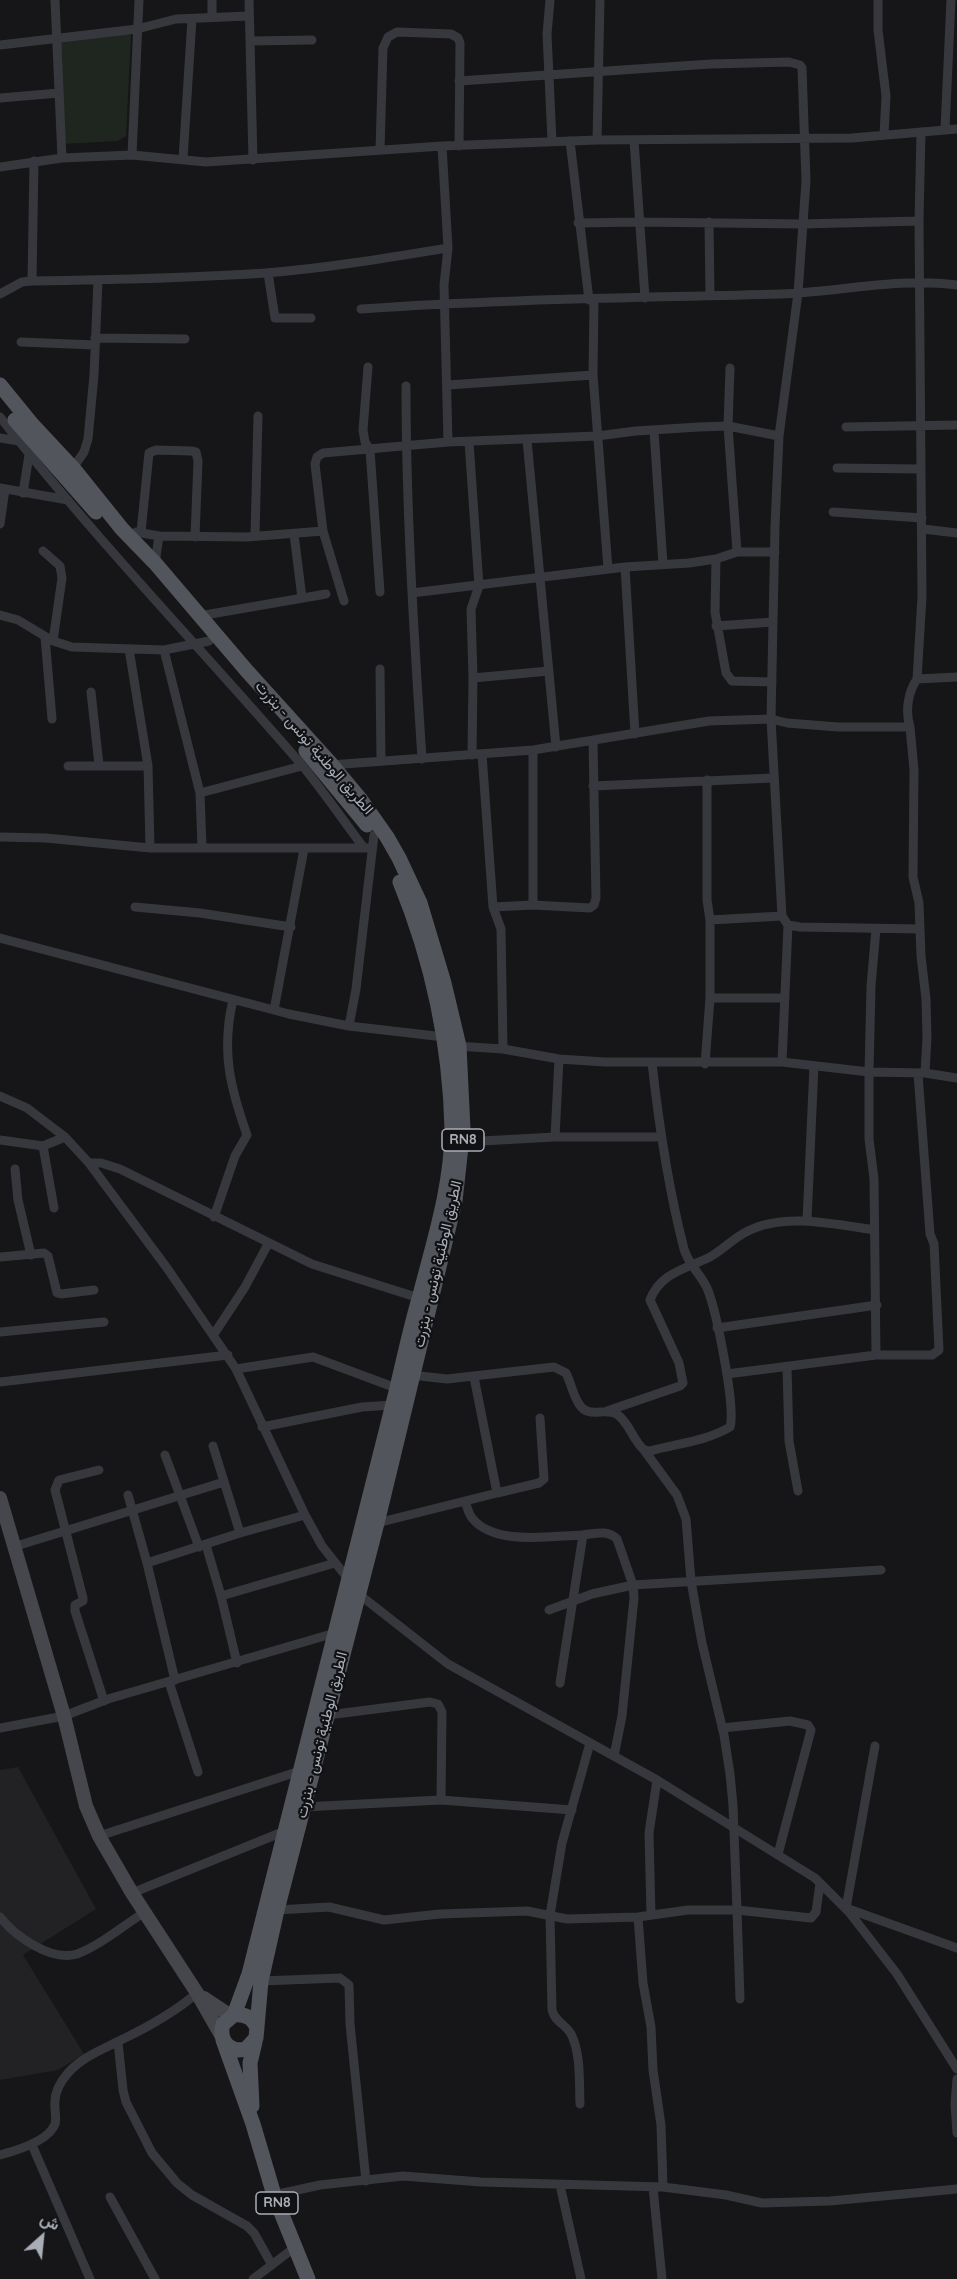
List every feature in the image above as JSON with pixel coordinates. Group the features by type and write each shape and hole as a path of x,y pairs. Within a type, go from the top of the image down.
{"main road":[{"name":"الطريق الوطنية تونس - بنزرت","path":"0,385 31,423 73,468 122,529 155,563 201,643 360,800 387,837 411,880 432,937 449,1043 463,1142 455,1201 377,1523 303,1807 261,1981 256,2035 250,2062 253,2124"},
{"name":"الطريق الوطنية تونس - بنزرت","path":"0,401 171,589 199,615 325,766 370,844 389,859 409,903 449,1043 452,1129 445,1195 249,1974 233,2015"},
{"path":"222,2038 226,2045 236,2050 246,2049 256,2035 255,2023 246,2015 233,2015"},
{"name":"RN8","path":"222,2038 223,2024 233,2015"},
{"name":"الطريق الوطنية تونس - بنزرت","path":"222,2038 253,2124 274,2195 308,2279"}],"street":[{"path":"55,0 62,158"},
{"path":"132,155 139,0"},
{"path":"212,0 212,17"},
{"path":"249,0 253,160"},
{"path":"550,0 547,34 552,141"},
{"path":"597,140 600,0"},
{"path":"878,0 878,30 886,96 884,135"},
{"path":"945,129 951,0 957,1"},
{"path":"0,45 137,29 176,19 249,16"},
{"path":"183,159 192,19"},
{"path":"380,150 383,48 388,37 397,32 454,35 460,43 459,146"},
{"path":"250,40 312,40"},
{"path":"459,81 711,64 795,63 802,68 806,181 798,293 779,436 771,719 782,916 788,925 782,1062"},
{"path":"0,98 59,93"},
{"path":"0,167 62,158 132,155 206,162 552,141 804,140 957,129"},
{"path":"727,1374 876,1355 932,1355 939,1350 934,1244 930,1234 922,1073 927,1038 926,999 919,903 913,877 914,770 907,709 913,685 917,679 921,615 919,221 921,132"},
{"path":"634,140 645,298"},
{"path":"570,141 578,223 591,300 593,375 608,569"},
{"path":"442,146 447,248 444,285 448,442"},
{"path":"32,281 34,161"},
{"path":"578,223 802,224 919,221"},
{"path":"709,222 710,296"},
{"path":"0,294 22,282 268,273 358,263 447,248"},
{"path":"268,273 275,318 311,318"},
{"path":"73,468 87,446 98,280"},
{"path":"361,309 446,303 798,293 920,282 957,285"},
{"path":"21,342 185,339"},
{"path":"369,367 363,430 365,442 370,450 380,592"},
{"path":"730,368 728,426 737,552"},
{"path":"448,385 593,375"},
{"path":"406,386 412,593 422,759"},
{"path":"255,536 258,416"},
{"path":"0,417 68,500 201,643 302,766 370,844 356,989 349,1026"},
{"path":"846,428 957,424"},
{"path":"344,601 324,531 315,464 317,457 323,453 448,442 597,436 728,426 779,436"},
{"path":"654,431 663,564"},
{"path":"0,438 19,441"},
{"path":"527,440 556,747"},
{"path":"469,442 479,586 471,609 477,755 493,907 501,929 503,1049"},
{"path":"141,532 149,453 156,450 191,451 196,452 198,461 195,537"},
{"path":"23,493 29,455"},
{"path":"837,468 921,469"},
{"path":"0,524 3,489 68,500"},
{"path":"833,513 922,518"},
{"path":"122,529 159,536 195,537 324,531"},
{"path":"922,529 957,533"},
{"path":"294,534 302,598"},
{"path":"155,563 159,536"},
{"path":"44,552 60,566 62,572 49,639 52,718"},
{"path":"412,593 608,569 716,559 737,552 775,552"},
{"path":"716,559 714,595 716,626 728,678 740,682 772,682"},
{"path":"626,567 635,734"},
{"path":"199,615 326,594"},
{"path":"0,615 18,620 49,639 72,647 164,650 201,643"},
{"path":"716,626 773,622"},
{"path":"129,649 148,766 150,848"},
{"path":"164,650 200,793 201,848"},
{"path":"380,669 381,761"},
{"path":"473,678 549,671"},
{"path":"917,679 957,677"},
{"path":"91,692 99,765"},
{"path":"325,766 533,750 710,721 771,719 787,723 838,727 910,727"},
{"path":"493,907 533,905 590,908 594,905 596,898 593,741"},
{"path":"533,750 533,905"},
{"path":"68,766 148,766"},
{"path":"200,793 302,766"},
{"path":"593,786 773,778"},
{"path":"705,1064 710,998 707,780"},
{"path":"0,837 46,838 150,848 304,849 370,844"},
{"path":"274,1010 304,849"},
{"path":"135,907 200,913 291,927"},
{"path":"710,920 782,916"},
{"path":"788,925 920,930"},
{"path":"876,929 870,986 869,1072 869,1139 874,1179 876,1355"},
{"path":"0,938 274,1010 349,1026 449,1043 503,1049 559,1059 652,1064 782,1062 869,1072 922,1073 957,1078"},
{"path":"710,998 785,998"},
{"path":"214,1217 235,1156 247,1135 229,1068 227,1028 233,1000"},
{"path":"555,1137 559,1059"},
{"path":"644,1450 650,1451 723,1431 730,1427 732,1411 727,1374 707,1289 685,1253 671,1196 652,1064"},
{"path":"807,1220 814,1066"},
{"path":"0,1096 27,1108 64,1137 89,1163 214,1334 236,1369 305,1515 322,1546 348,1578 357,1595 448,1664 657,1780 778,1854 820,1883 846,1908 897,1974 957,2069"},
{"path":"0,1140 43,1146 64,1137"},
{"path":"463,1142 555,1137 661,1137"},
{"path":"43,1146 54,1208"},
{"path":"89,1163 101,1163 120,1169 312,1264 419,1298"},
{"path":"15,1169 18,1200 32,1255"},
{"path":"411,1375 447,1379 554,1367 566,1373 578,1403 585,1411 605,1412 683,1383 679,1363 650,1300 652,1293 665,1278 690,1264 707,1258 745,1232 760,1226 807,1220 874,1230"},
{"path":"214,1334 245,1287 268,1244"},
{"path":"0,1257 44,1253 48,1257 57,1293 94,1290"},
{"path":"717,1328 877,1305"},
{"path":"0,1332 104,1322"},
{"path":"0,1382 228,1354"},
{"path":"236,1369 312,1357 396,1388"},
{"path":"787,1367 789,1441 798,1491"},
{"path":"474,1377 497,1493"},
{"path":"262,1426 362,1407 392,1404"},
{"path":"605,1412 617,1414 677,1495 684,1508 691,1581 702,1643 722,1728 733,1805 740,1999"},
{"path":"377,1523 539,1484 544,1479 540,1418"},
{"path":"213,1446 240,1533"},
{"path":"165,1455 221,1596 237,1663"},
{"path":"99,1470 63,1479 58,1482 55,1490 83,1598 75,1605 75,1611 104,1701"},
{"path":"14,1547 224,1482"},
{"path":"128,1495 147,1563 172,1681 198,1772"},
{"path":"0,1498 64,1716 86,1806 99,1836 132,1893 197,1993 222,2038"},
{"path":"465,1501 471,1516 489,1532 500,1535 534,1537 606,1532 615,1536 633,1585 634,1599 622,1716 614,1756"},
{"path":"147,1563 305,1515"},
{"path":"560,1683 583,1535"},
{"path":"221,1596 335,1563"},
{"path":"549,1610 592,1594 633,1585 881,1570"},
{"path":"0,1728 64,1716 104,1701 335,1633"},
{"path":"328,1714 430,1701 438,1704 442,1712 441,1800"},
{"path":"722,1728 790,1721 808,1725 810,1730 778,1854"},
{"path":"580,2104 576,2048 573,2037 566,2027 556,2020 552,2010 550,1915 562,1843 590,1743"},
{"path":"846,1908 875,1746"},
{"path":"99,1836 300,1771"},
{"path":"651,1915 649,1833 657,1780"},
{"path":"303,1807 441,1800 572,1810"},
{"path":"132,1893 285,1831"},
{"path":"277,1910 329,1908 384,1920 441,1914 527,1911 567,1919 638,1917 688,1910 737,1910 811,1918 816,1912 820,1883"},
{"path":"846,1908 957,1948"},
{"path":"0,1917 25,1941 58,1954 74,1955 88,1949 145,1911"},
{"path":"638,1917 643,1983 651,2027 653,2070 661,2125 658,2187 662,2279"},
{"path":"261,1981 340,1978 349,1985 350,2024 366,2181"},
{"path":"197,1993 233,2015"},
{"path":"0,2156 32,2145 53,2128 56,2123 55,2099 59,2087 69,2072 85,2058 182,2007 197,1993"},
{"path":"118,2042 126,2103 152,2153 177,2183 247,2226 254,2233 272,2265"},
{"path":"957,2079 955,2104 957,2133"},
{"path":"32,2145 90,2279"},
{"path":"274,2195 302,2188 403,2176 481,2182 658,2187 726,2195 762,2203 830,2201 957,2189"},
{"path":"560,2185 580,2279"},
{"path":"110,2197 155,2279"},
{"path":"253,2279 294,2248"}],"shaded area":[{"path":"128,32 131,36 126,136 118,141 62,144 60,40"},
{"path":"18,1767 96,1909 23,1955 84,2054 58,2070 0,2080 0,1770"}]}
